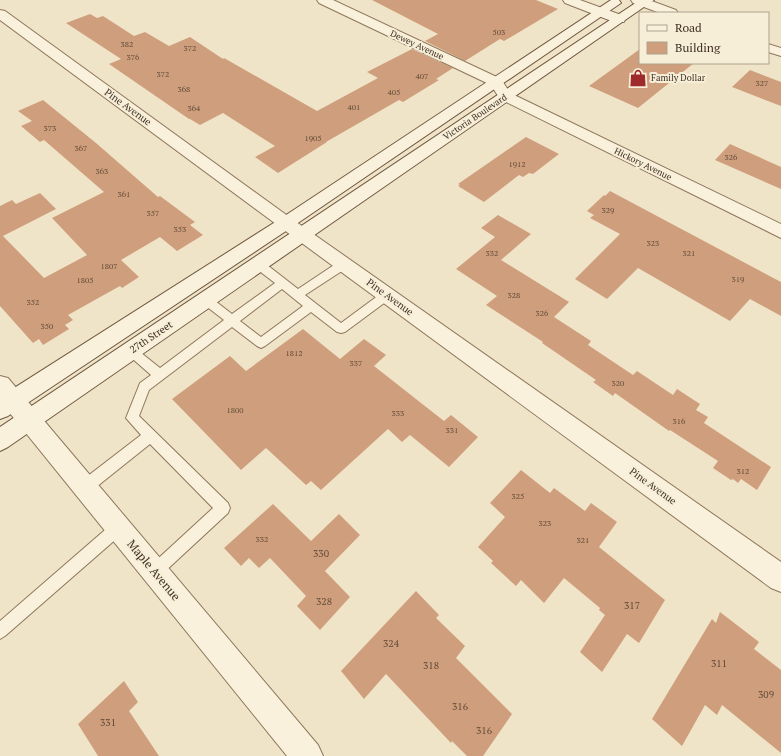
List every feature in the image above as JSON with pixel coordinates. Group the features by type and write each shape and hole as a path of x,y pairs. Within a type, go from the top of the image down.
{"street":[{"name":"Dewey Avenue","path":"323,0 501,89"},
{"path":"569,0 619,19"},
{"name":"Victoria Boulevard","path":"501,89 620,0"},
{"name":"Victoria Boulevard","path":"294,228 501,89 619,19 643,1"},
{"path":"643,1 670,12"},
{"name":"Pine Avenue","path":"0,14 294,228 781,578"},
{"path":"769,48 781,52"},
{"name":"Hickory Avenue","path":"501,89 781,232"},
{"name":"27th Street","path":"11,404 131,351 258,264 294,228"},
{"name":"27th Street","path":"0,440 11,404 294,228"},
{"name":"Maple Avenue","path":"11,404 155,571 307,756"}],"lane":[{"path":"258,264 341,329 387,295"},
{"path":"297,295 344,264"},
{"path":"155,571 223,508 132,418 144,387 282,283"},
{"path":"206,300 260,343 312,306"},
{"path":"131,351 160,375"},
{"path":"84,487 150,436"},
{"path":"0,631 118,528"}],"building":[{"path":"372,0 536,0 558,9 504,41 500,39 465,61 425,41 438,34"},
{"path":"90,14 97,18 103,16 134,36 145,32 169,46 190,37 223,59 224,58 317,111 378,78 367,72 412,49 453,68 436,79 439,80 403,102 399,100 326,142 278,173 255,157 275,146 223,113 200,125 109,64 121,59 66,23"},
{"name":"Family Dollar","path":"639,50 639,64 693,64 638,108 589,86"},
{"path":"750,70 781,82 781,106 732,87"},
{"path":"43,100 96,143 158,197 160,196 195,222 190,225 203,235 177,251 160,237 121,260 139,277 122,288 120,286 68,315 73,320 65,325 69,329 43,345 39,339 33,343 0,306 0,206 12,200 16,204 40,193 56,209 3,236 44,278 87,255 52,218 104,192 44,140 40,142 21,126 32,121 18,111"},
{"path":"526,137 559,154 533,174 529,173 523,177 519,175 484,202 458,186 460,185 458,184"},
{"path":"730,144 781,167 781,189 715,160"},
{"path":"610,191 781,282 781,316 750,299 730,321 638,268 607,299 575,279 620,234 590,218 594,215 587,211"},
{"path":"498,215 531,234 501,260 569,302 554,317 591,341 588,345 633,375 637,371 673,395 677,389 700,404 696,410 708,417 704,423 771,467 757,490 741,479 738,483 733,479 731,480 713,468 718,461 670,430 669,431 615,393 613,396 593,382 596,380 542,343 543,342 486,305 497,296 456,269 495,237 481,228"},
{"path":"303,329 340,359 364,339 386,355 374,366 444,421 451,415 478,437 449,467 410,435 402,442 388,429 321,490 311,481 306,485 266,448 241,470 172,399 230,356 246,371"},
{"path":"521,470 550,493 554,488 585,511 591,503 617,522 599,547 665,600 639,643 627,634 602,672 580,652 605,615 599,610 600,608 564,578 544,603 521,580 516,586 491,563 493,561 478,547 505,517 490,503"},
{"path":"273,504 311,541 339,514 360,535 325,571 350,597 320,630 297,606 306,596 270,558 259,568 249,558 241,566 224,548"},
{"path":"416,591 439,615 436,618 465,646 456,658 512,714 483,756 467,756 452,741 451,743 386,674 364,699 341,671"},
{"path":"720,612 759,642 754,649 781,670 781,753 722,705 717,715 705,705 682,746 652,719 712,619 716,623"},
{"path":"124,681 138,702 129,711 159,756 98,756 78,724"}],"place":[{"name":"Family Dollar","path":"638,78"}]}
